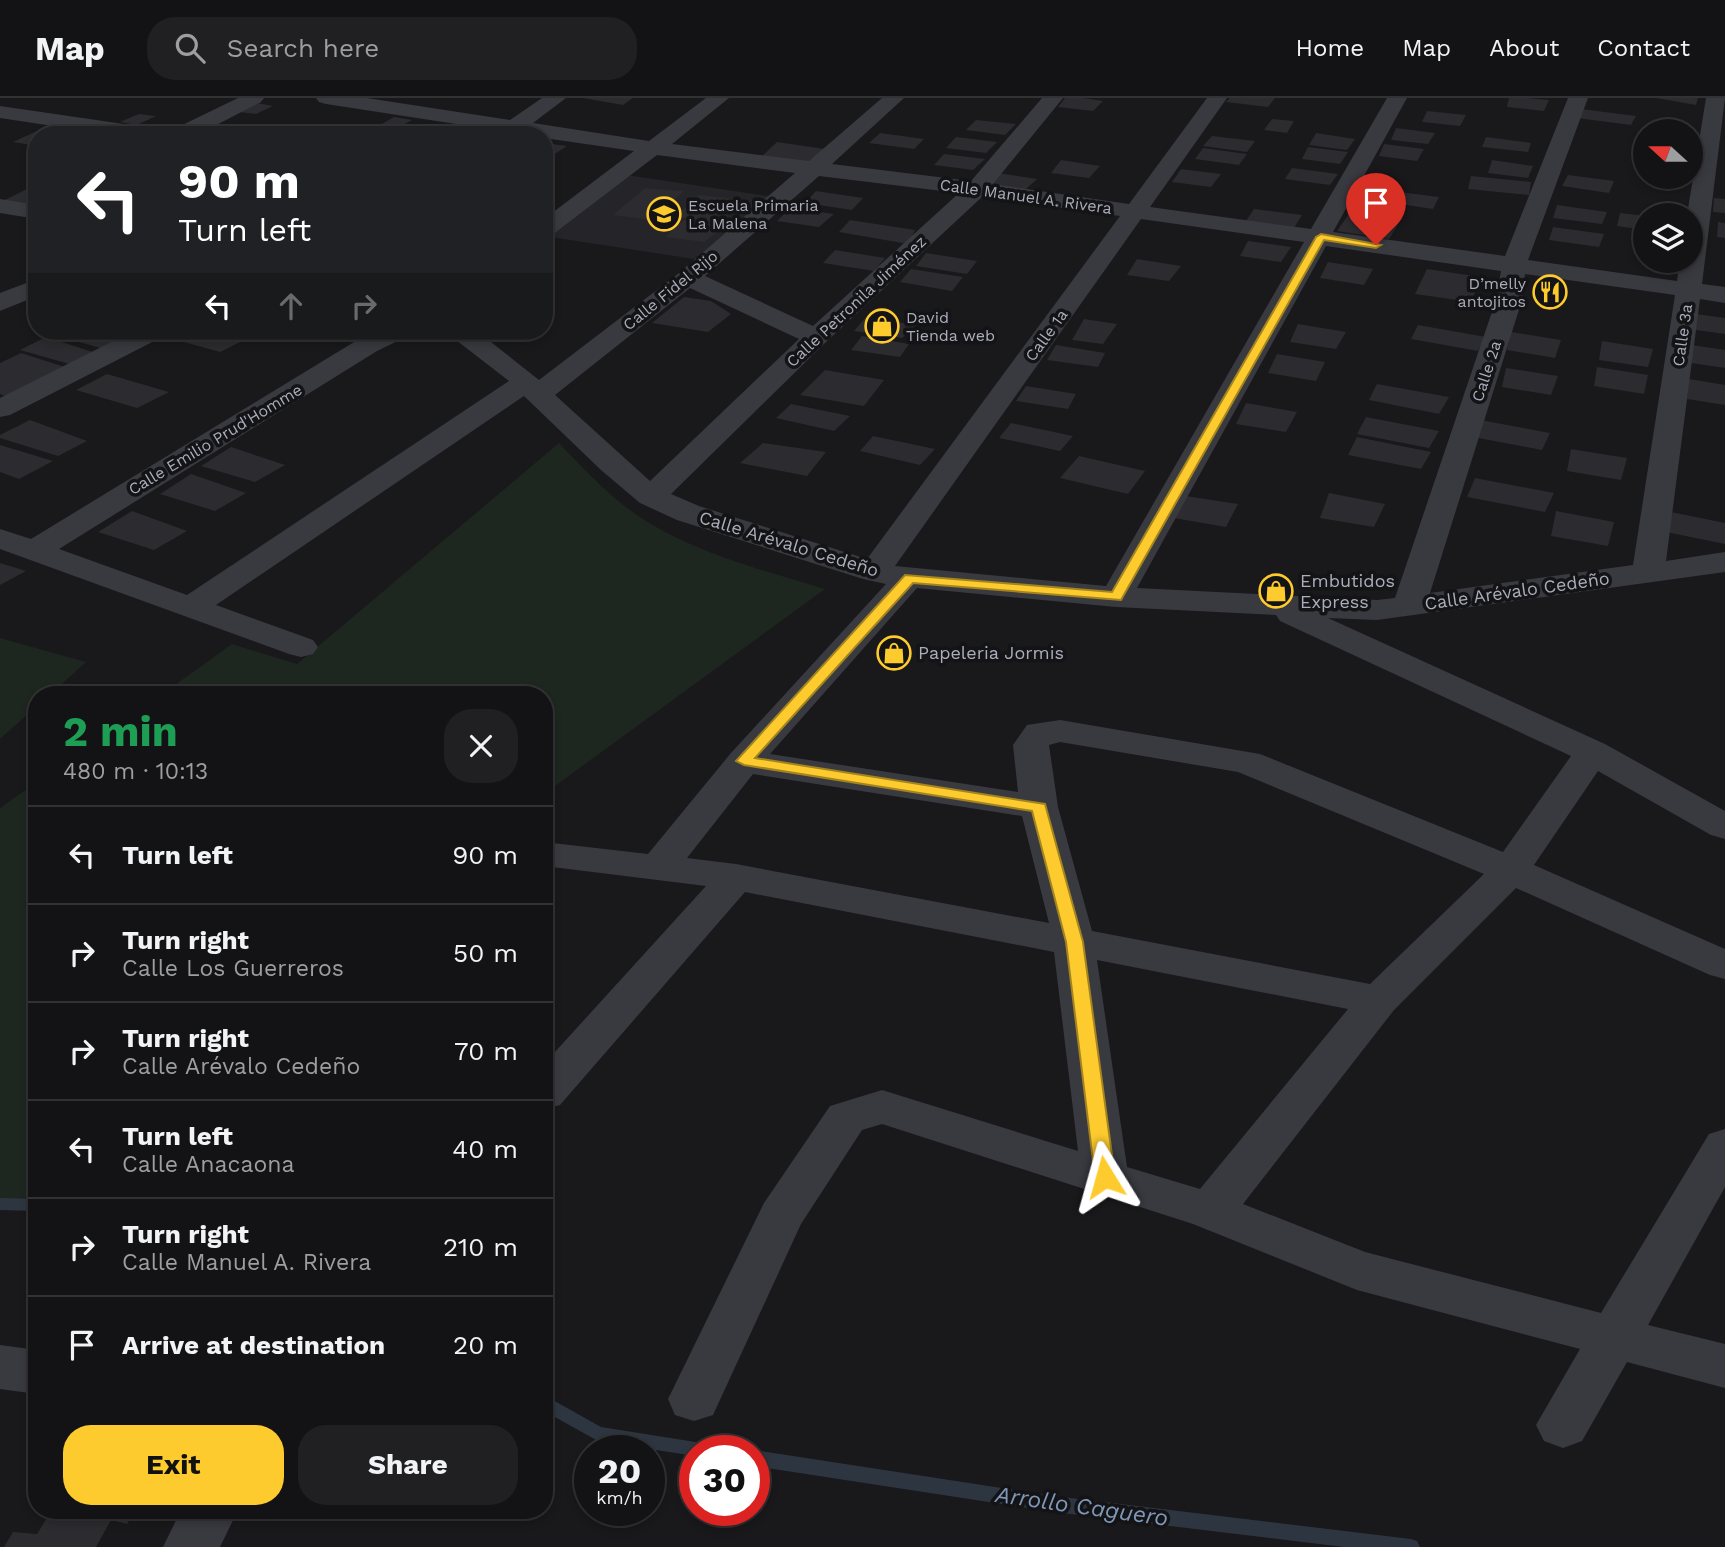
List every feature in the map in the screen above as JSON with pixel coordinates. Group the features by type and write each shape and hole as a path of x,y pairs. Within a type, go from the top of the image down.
{"street":[{"path":"198,126 254,98"},
{"name":"Calle Manuel A. Rivera","path":"326,98 390,102 488,126"},
{"path":"515,126 556,98"},
{"path":"553,223 719,98"},
{"name":"Calle Fidel Rijo","path":"191,607 531,389 688,278 894,98"},
{"name":"Calle Petronila Jiménez","path":"652,497 816,337 976,189 1053,98"},
{"name":"Calle 1a","path":"874,572 1217,98"},
{"path":"1116,597 1397,98"},
{"name":"Calle 2a","path":"1409,606 1509,300 1514,265 1578,98"},
{"name":"Calle 3a","path":"1648,572 1716,98"},
{"path":"0,112 96,126"},
{"name":"Calle Manuel A. Rivera","path":"553,136 816,167 1725,295"},
{"path":"688,278 816,337"},
{"path":"0,303 28,290"},
{"path":"0,409 135,340"},
{"name":"Calle Emilio Prud'Homme","path":"34,550 378,340"},
{"name":"Calle Arévalo Cedeño","path":"473,340 514,372 611,464 652,497 688,513 874,572 909,578 1116,597 1377,610 1725,562"},
{"path":"0,538 301,647"},
{"path":"659,867 744,761 909,578"},
{"path":"1270,605 1403,663 1592,752 1720,821"},
{"path":"1105,1177 1074,942 1039,807 1031,745 1040,733 1060,731 1247,762 1511,870 1725,965"},
{"path":"1210,1211 1379,1000 1511,870 1592,752"},
{"path":"744,761 1039,807"},
{"path":"553,855 736,877 1379,1000"},
{"path":"553,1083 736,877"},
{"path":"694,1399 781,1216 846,1118 882,1107 1210,1211 1357,1270 1725,1366"},
{"path":"1563,1425 1725,1146"},
{"path":"0,1367 28,1372"},
{"path":"191,1547 205,1519"}],"shaded area":[{"name":"Escuela Primaria La Malena","path":"620,174 780,198 707,261 553,237 553,229"},
{"path":"559,443 614,497 656,527 726,558 825,589 553,787 553,686 174,686 232,644 297,664"},
{"path":"0,638 86,662 60,686 28,686 28,714 0,739"},
{"path":"28,788 28,1205 0,1204 0,808"}],"building":[{"path":"583,98 633,98 623,105"},
{"path":"1065,98 1103,101 1093,111 1058,107"},
{"path":"1230,98 1275,98 1268,107 1226,102"},
{"path":"1509,98 1549,100 1544,111 1507,107"},
{"path":"1656,98 1698,98 1696,105"},
{"path":"257,103 273,106 256,114 239,112"},
{"path":"1581,109 1636,116 1631,125 1577,118"},
{"path":"1427,111 1466,115 1460,126 1422,122"},
{"path":"139,114 156,116 137,125 120,122"},
{"path":"394,117 412,120 401,126 378,126"},
{"path":"1272,119 1294,121 1287,133 1264,130"},
{"path":"976,120 1016,124 1005,135 966,130"},
{"path":"1396,128 1435,133 1428,144 1391,140"},
{"path":"880,133 924,139 914,149 869,143"},
{"path":"1316,133 1355,139 1347,150 1309,145"},
{"path":"28,135 28,144 13,142"},
{"path":"1212,136 1255,141 1247,152 1203,146"},
{"path":"956,137 997,142 986,153 946,148"},
{"path":"1486,137 1531,143 1528,152 1482,147"},
{"path":"777,142 825,149 807,164 760,158"},
{"path":"553,144 567,146 553,155"},
{"path":"1384,144 1424,149 1417,161 1379,156"},
{"path":"1308,147 1348,152 1340,164 1302,159"},
{"path":"1203,148 1247,154 1239,165 1195,159"},
{"path":"944,154 985,159 973,170 934,165"},
{"path":"1061,160 1100,166 1089,178 1051,173"},
{"path":"1492,160 1533,166 1528,178 1488,173"},
{"path":"1292,168 1338,174 1330,185 1285,179"},
{"path":"1181,169 1221,174 1211,187 1172,182"},
{"path":"998,173 1037,179 1024,191 987,186"},
{"path":"1568,175 1614,181 1609,193 1562,186"},
{"path":"1471,176 1531,182 1529,195 1468,189"},
{"path":"645,188 684,191 652,220 613,215"},
{"path":"27,189 28,189 28,208 1,202"},
{"path":"816,191 863,198 852,210 805,203"},
{"path":"1392,191 1439,197 1433,209 1386,202"},
{"path":"699,195 735,199 709,221 675,217"},
{"path":"1714,198 1725,199 1725,213 1713,212"},
{"path":"1557,205 1607,212 1602,224 1553,218"},
{"path":"790,208 834,214 819,227 777,221"},
{"path":"1254,209 1302,215 1294,228 1246,221"},
{"path":"1351,211 1402,218 1389,239 1337,231"},
{"path":"1620,213 1633,215 1633,228 1617,226"},
{"path":"684,220 725,226 704,242 665,237"},
{"path":"850,220 915,230 908,244 839,232"},
{"path":"1718,222 1725,223 1725,238 1717,237"},
{"path":"1553,227 1604,234 1599,247 1549,240"},
{"path":"1248,241 1291,247 1281,262 1240,256"},
{"path":"835,250 885,258 874,271 823,263"},
{"path":"926,253 977,261 967,274 916,266"},
{"path":"1137,259 1181,266 1169,281 1127,275"},
{"path":"1328,262 1373,269 1364,285 1320,278"},
{"path":"911,269 963,277 952,291 900,282"},
{"path":"1427,269 1481,277 1471,302 1415,294"},
{"path":"684,297 711,301 731,314 708,332 652,323"},
{"path":"1696,314 1725,318 1725,334 1696,330"},
{"path":"866,317 916,325 902,338 854,331"},
{"path":"1084,319 1117,324 1103,344 1072,340"},
{"path":"1298,324 1346,332 1336,349 1290,342"},
{"path":"1418,325 1486,337 1478,351 1411,339"},
{"path":"1511,332 1561,340 1555,358 1507,350"},
{"path":"862,336 909,344 900,357 851,350"},
{"path":"40,340 55,340 99,354 73,365 20,350"},
{"path":"72,340 124,340 104,349"},
{"path":"177,340 244,340 220,352"},
{"path":"1602,341 1653,349 1648,367 1599,360"},
{"path":"1056,345 1105,353 1098,367 1047,360"},
{"path":"1692,345 1725,350 1725,368 1691,363"},
{"path":"21,353 71,369 10,398 0,394 0,363"},
{"path":"1277,354 1325,362 1316,381 1268,373"},
{"path":"1597,367 1648,375 1644,394 1594,386"},
{"path":"1506,368 1558,376 1551,395 1502,387"},
{"path":"825,370 884,380 864,406 800,395"},
{"path":"107,374 169,392 137,408 76,390"},
{"path":"1689,379 1725,385 1725,405 1687,399"},
{"path":"1377,384 1449,397 1439,414 1369,400"},
{"path":"1026,386 1076,394 1068,409 1016,401"},
{"path":"1246,403 1297,412 1286,432 1236,424"},
{"path":"791,404 850,416 834,431 776,418"},
{"path":"1366,417 1439,431 1429,448 1357,434"},
{"path":"1475,419 1550,433 1542,450 1468,436"},
{"path":"30,420 87,441 58,456 0,438 0,435"},
{"path":"1011,423 1073,436 1060,451 999,438"},
{"path":"873,436 935,449 920,465 860,451"},
{"path":"1357,437 1431,452 1421,469 1348,455"},
{"path":"763,443 826,452 807,476 740,463"},
{"path":"0,445 53,461 19,479 0,472"},
{"path":"231,447 285,465 255,482 201,466"},
{"path":"1571,449 1627,458 1621,480 1567,471"},
{"path":"1079,456 1145,471 1128,494 1060,478"},
{"path":"191,474 246,493 215,511 160,494"},
{"path":"1475,478 1554,493 1545,512 1467,497"},
{"path":"1329,493 1385,504 1374,527 1320,518"},
{"path":"1179,495 1238,504 1226,527 1168,517"},
{"path":"132,511 187,531 154,550 98,532"},
{"path":"1556,511 1614,522 1608,546 1551,536"},
{"path":"1666,511 1725,523 1725,544 1661,531"},
{"path":"0,563 26,571 0,585"},
{"path":"46,1519 130,1519 127,1524 111,1520 96,1547 4,1547 13,1532 37,1534"}],"waterway":[{"name":"Arrollo Caguero","path":"0,1204 28,1205"},
{"name":"Arrollo Caguero","path":"553,1407 598,1434 679,1447"},
{"name":"Arrollo Caguero","path":"770,1460 1054,1504 1411,1547"}],"place":[{"name":"Escuela Primaria La Malena","path":"664,214"},
{"name":"D’melly antojitos","path":"1550,292"},
{"name":"David Tienda web","path":"882,326"},
{"name":"Embutidos Express","path":"1276,591"},
{"name":"Papeleria Jormis","path":"894,653"}],"route":[{"path":"1105,1177 1074,942 1039,807 744,761 909,578 1116,597 1321,237 1376,245"}]}
